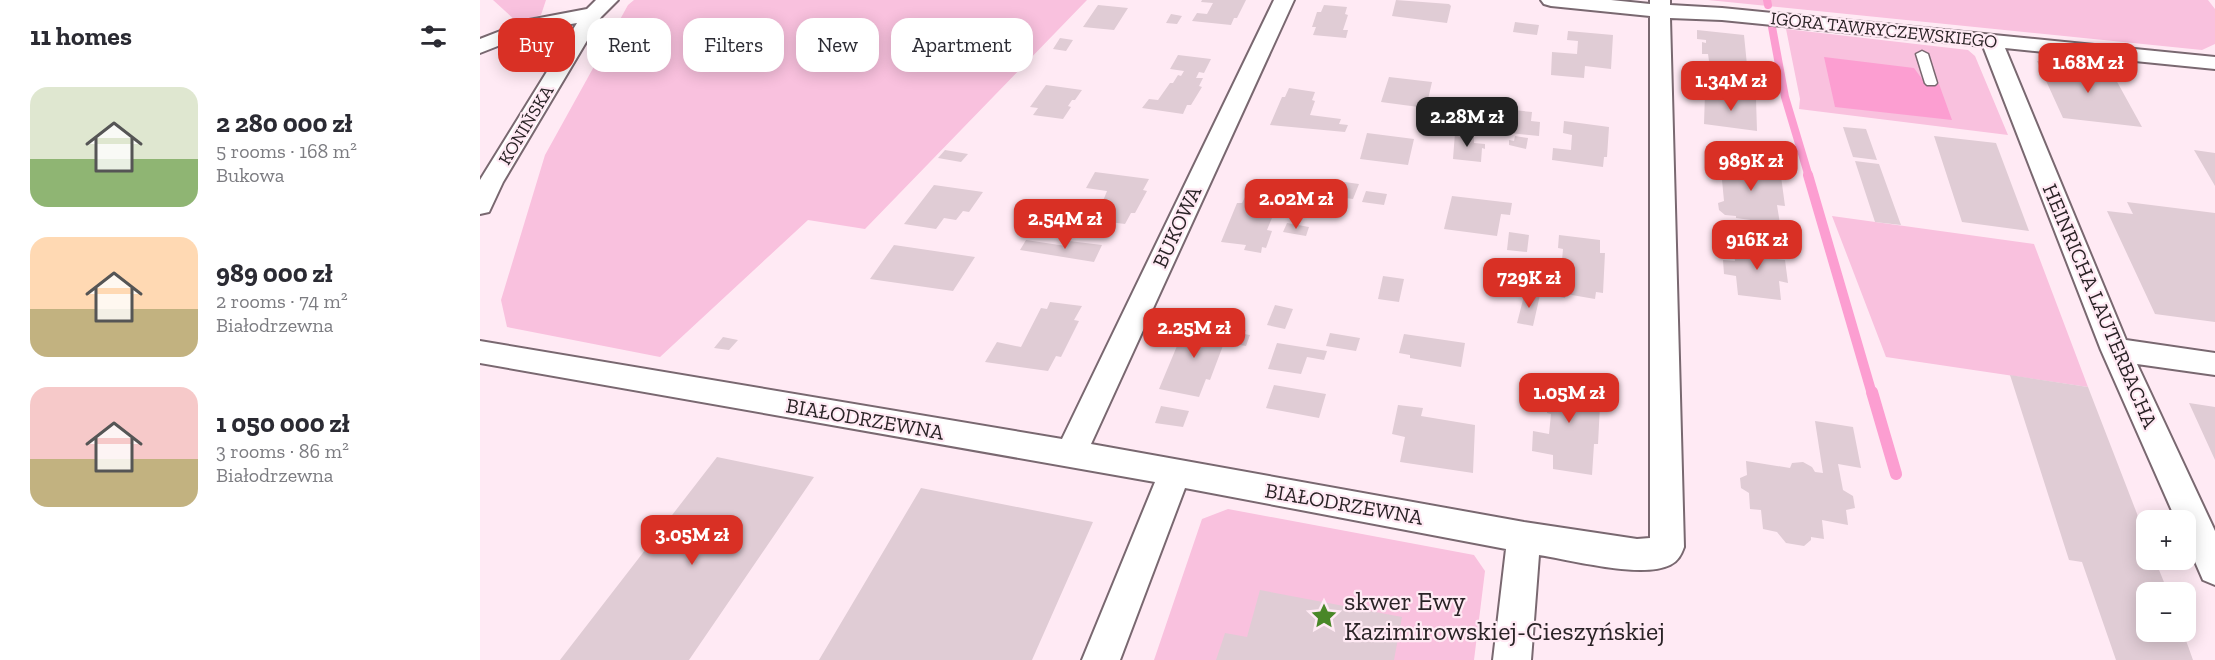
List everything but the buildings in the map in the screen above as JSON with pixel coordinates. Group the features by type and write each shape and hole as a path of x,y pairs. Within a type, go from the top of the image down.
{"street":[{"name":"BUKOWA","path":"1070,454 1284,0"},
{"path":"1551,0 1660,6"},
{"name":"BIAŁODRZEWNA","path":"480,351 1070,454 1524,537 1637,555 1659,554 1667,547 1660,6"},
{"name":"IGORA TAWRYCZEWSKIEGO","path":"1660,6 2215,63"},
{"path":"480,47 536,24 601,7"},
{"name":"KONIŃSKA","path":"480,206 490,182 601,7"},
{"name":"HEINRICHA LAUTERBACHA","path":"1991,41 2116,350 2215,569"},
{"path":"2116,350 2215,364"},
{"path":"1101,660 1174,474"},
{"path":"1512,660 1524,537"}],"lane":[{"path":"1922,54 1931,83"}],"shaded area":[{"path":"493,0 546,0 541,15 531,18 513,18"},
{"path":"634,0 1087,0 1033,56 1033,18 891,18 891,72 1017,72 865,229 808,220 660,357 507,327 501,300 545,155 591,72 671,72 671,18 621,18 628,5"},
{"path":"1708,0 2208,0 2215,9 2215,44 2202,50"},
{"path":"1786,29 1968,50 1975,56 2008,135 1799,109 1800,99"},
{"path":"1824,57 1914,68 1925,83 1939,84 1952,120 1835,107"},
{"path":"1832,216 2034,244 2088,387 1886,357"},
{"name":"skwer Ewy Kazimirowskiej-Cieszyńskiej","path":"1228,509 1474,555 1485,571 1474,660 1154,660 1202,519"}],"waterway":[{"path":"1767,0 1768,5"},
{"path":"1772,27 1785,97 1809,177"},
{"path":"1808,175 1872,394"},
{"path":"1872,392 1896,474"}],"place":[{"name":"skwer Ewy Kazimirowskiej-Cieszyńskiej","path":"1324,616"}]}
